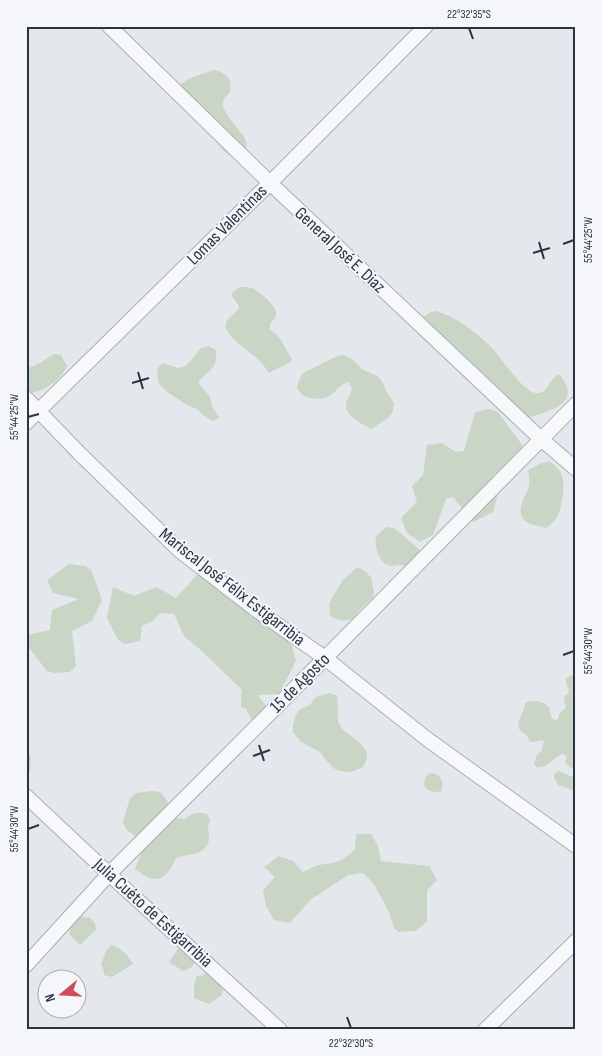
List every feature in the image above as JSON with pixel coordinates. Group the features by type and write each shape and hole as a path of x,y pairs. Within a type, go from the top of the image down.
{"street":[{"name":"General José E. Diaz","path":"108,26 270,183 541,439 576,469"},
{"name":"Lomas Valentinas","path":"26,423 270,183 426,26"},
{"name":"Mariscal José Félix Estigarribia","path":"26,398 79,453 180,551 255,609 325,658 427,739 576,846"},
{"name":"15 de Agosto","path":"26,965 109,874 576,404"},
{"name":"Julia Cuéto de Estigarribia","path":"26,796 280,1030"},
{"path":"485,1030 576,941"}],"green space":[{"path":"214,70 225,74 231,83 229,93 222,105 247,144 245,152 239,156 230,155 224,151 180,104 175,91 187,80"},
{"path":"240,287 255,290 267,299 276,311 275,317 270,324 270,330 280,339 292,360 269,373 259,360 228,333 226,328 227,321 239,308 231,294"},
{"path":"436,311 458,321 479,336 491,347 519,381 531,391 543,392 559,374 566,384 568,392 566,399 555,408 528,418 457,370 438,339 422,324 423,317"},
{"path":"208,346 215,349 215,364 198,382 210,397 211,404 219,418 212,421 197,409 189,406 164,389 159,383 157,375 158,368 163,363 178,368 186,366 201,348"},
{"path":"54,354 61,355 67,366 60,377 38,391 26,393 26,369"},
{"path":"344,355 353,360 362,369 377,376 382,381 394,403 393,411 389,417 371,429 351,416 346,409 352,389 349,382 323,398 302,395 297,388 303,373 337,356"},
{"path":"490,409 498,412 525,449 526,464 522,470 500,471 493,475 497,498 493,512 473,522 453,497 446,499 433,535 420,542 407,533 401,518 417,502 412,486 423,475 427,445 442,443 456,452 464,451 475,412"},
{"path":"549,461 561,473 563,488 557,518 546,528 526,522 522,516 521,508 529,486 528,470"},
{"path":"387,527 394,528 419,549 421,556 412,568 402,565 390,566 385,564 380,558 376,546 376,538"},
{"path":"69,564 85,566 91,570 102,600 92,621 72,631 76,666 70,672 55,673 47,671 26,644 26,635 50,630 52,610 79,599 53,593 47,580"},
{"path":"358,568 371,577 373,597 358,611 355,618 342,620 330,616 329,604 331,600 343,580"},
{"path":"197,575 204,575 266,618 292,646 296,661 279,694 258,695 266,706 260,720 253,723 246,709 241,707 242,690 184,636 174,614 160,613 153,621 142,626 140,641 125,644 118,640 107,618 113,587 134,596 156,587 176,598"},
{"path":"576,673 576,768 571,768 566,764 567,757 564,754 544,766 536,767 534,764 544,742 542,740 530,742 527,736 520,731 518,724 525,703 535,701 545,704 550,709 555,721 566,706 564,699 569,690 566,678"},
{"path":"329,693 337,696 339,724 366,751 367,757 363,767 351,772 335,769 320,752 301,742 293,732 295,717 299,710 310,705 317,697"},
{"path":"26,746 31,758 30,770 26,774"},
{"path":"558,771 576,777 576,791 558,785 554,778"},
{"path":"430,773 441,778 443,785 441,791 431,791 424,785 425,778"},
{"path":"160,792 177,818 185,819 192,814 200,813 207,814 210,820 208,828 209,840 204,849 196,854 176,858 166,874 159,879 149,878 135,869 144,846 140,840 126,829 123,822 130,798 136,793"},
{"path":"356,834 371,834 378,846 381,861 429,866 437,880 427,890 427,922 415,931 399,932 394,928 389,912 374,884 363,873 348,875 310,900 290,923 274,920 266,906 263,890 275,877 264,867 279,856 293,861 303,872 318,865 342,860 355,850"},
{"path":"82,917 90,918 95,923 96,930 80,945 69,934 72,923"},
{"path":"111,945 124,952 133,964 112,977 104,975 101,965 106,951"},
{"path":"185,945 196,956 192,966 183,971 169,962 178,949"},
{"path":"208,972 222,984 223,991 222,995 209,1004 194,998 194,984 197,976"}]}
